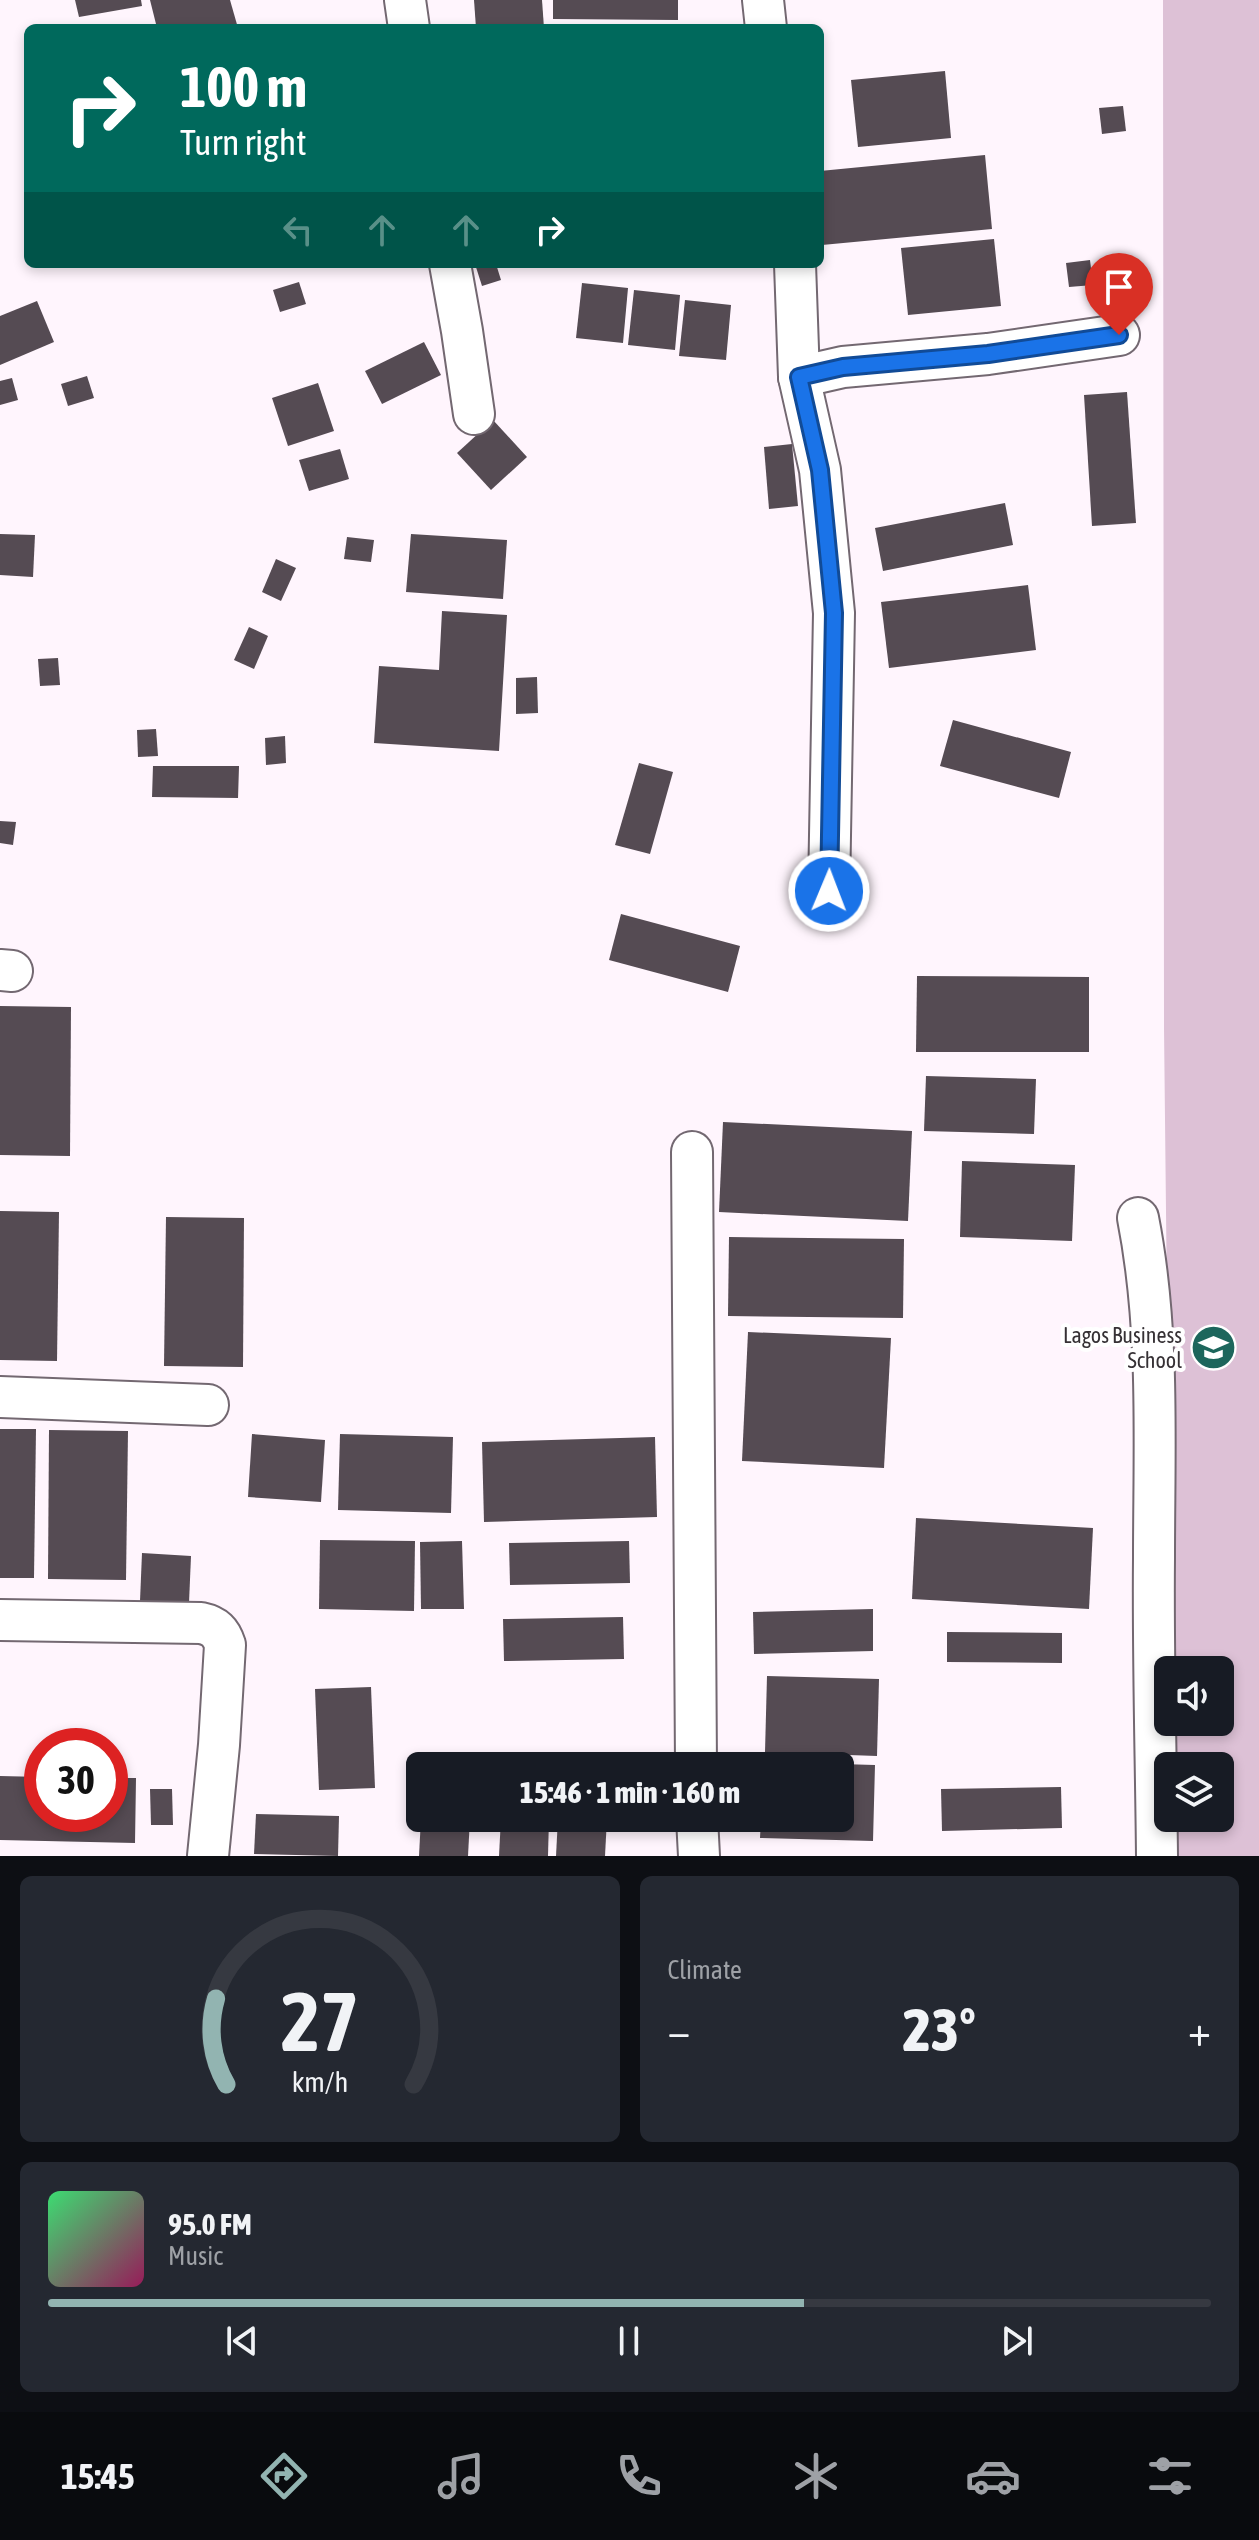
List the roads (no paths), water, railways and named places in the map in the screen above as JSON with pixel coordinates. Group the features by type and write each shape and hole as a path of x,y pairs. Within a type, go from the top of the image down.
{"street":[{"path":"405,0 408,24"},
{"path":"763,0 766,24"},
{"path":"451,268 474,414"},
{"path":"795,268 799,377 820,470 834,613 829,891"},
{"path":"799,377 843,367 988,354 1119,335"},
{"path":"692,1152 696,1752"},
{"path":"1138,1218 1152,1315 1155,1394 1153,1603 1157,1856"},
{"path":"0,1397 208,1405"},
{"path":"0,1620 201,1623 212,1625 222,1635 225,1645 219,1745 208,1856"},
{"path":"698,1832 699,1856"}],"place":[{"name":"Lagos Business School","path":"1213,1348"}]}
